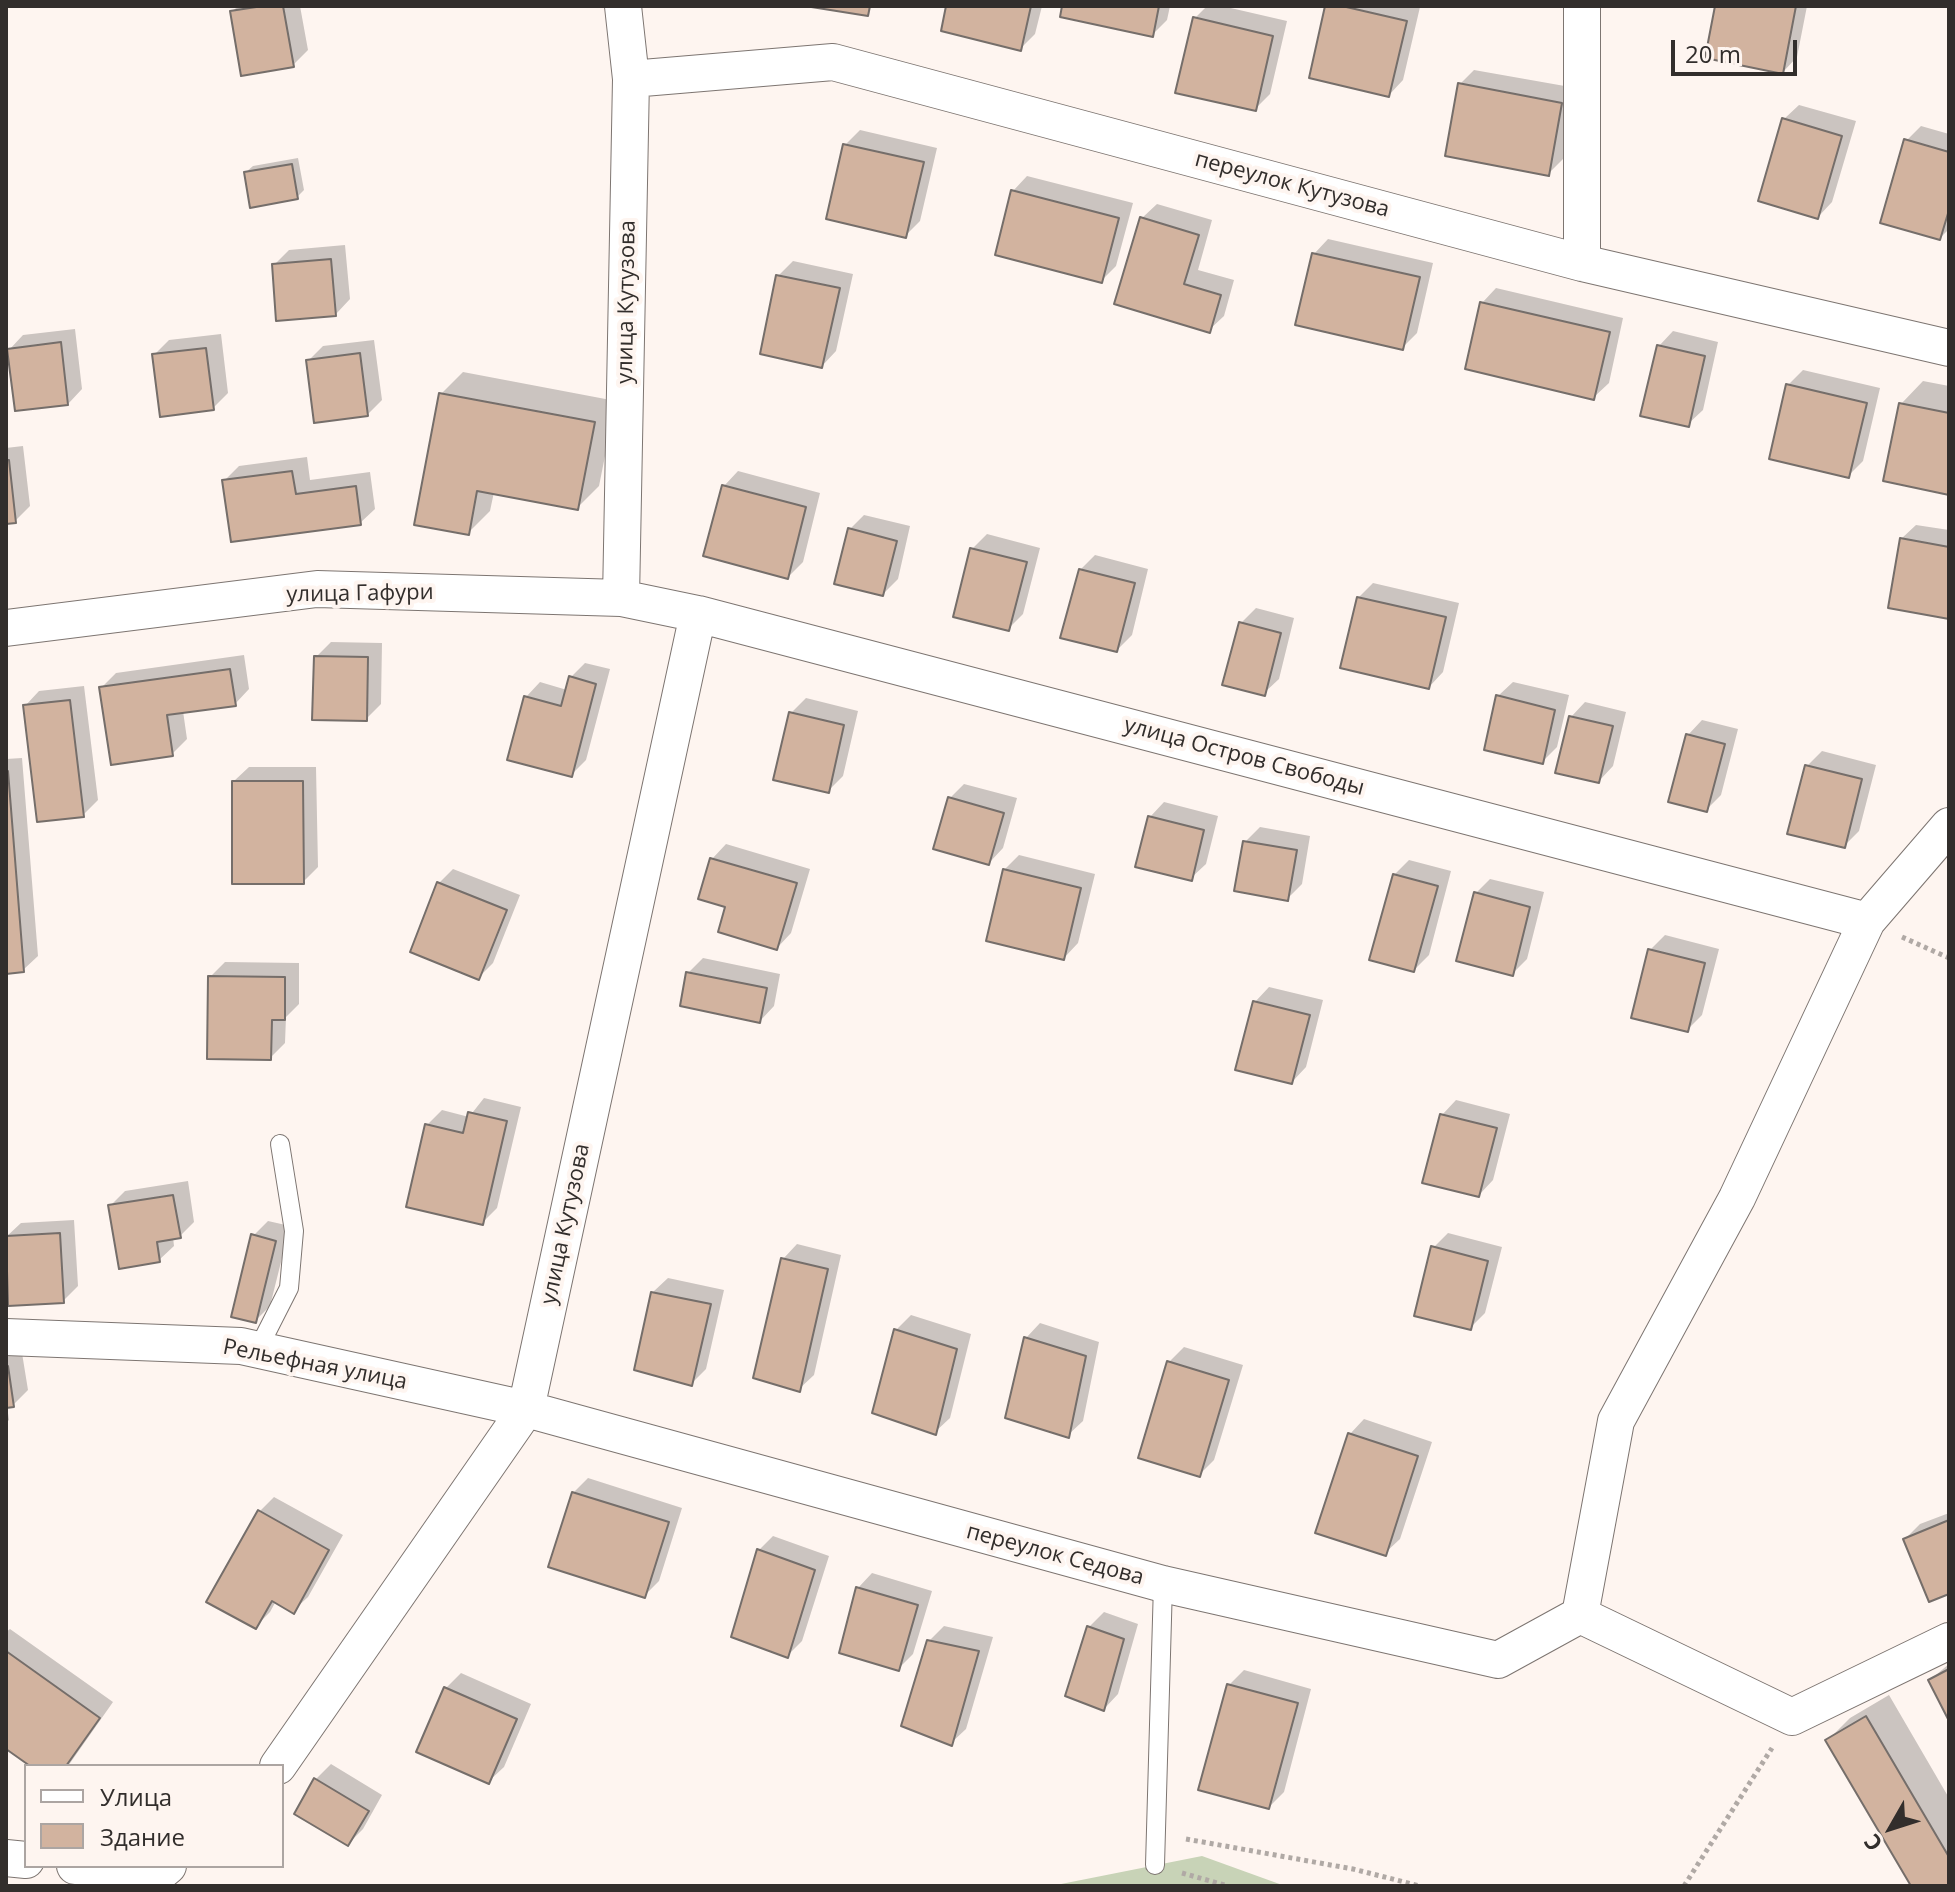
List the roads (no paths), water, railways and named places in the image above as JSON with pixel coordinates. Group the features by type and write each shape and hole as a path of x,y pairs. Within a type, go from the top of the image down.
{"street":[{"name":"улица Кутузова","path":"621,598 631,79 623,6"},
{"path":"1582,6 1582,263"},
{"name":"переулок Кутузова","path":"631,79 833,62 1582,263 1949,348"},
{"name":"улица Гафури","path":"6,628 317,589 621,598"},
{"name":"улица Остров Свободы","path":"621,598 698,614 1867,921"},
{"name":"улица Кутузова","path":"279,1764 526,1409 698,614"},
{"path":"1949,826 1867,921 1737,1198 1616,1421 1580,1615 1792,1717 1949,1641"},
{"name":"Рельефная улица","path":"6,1337 241,1346 526,1409"},
{"name":"переулок Седова","path":"526,1409 1163,1584 1498,1660 1580,1615"},
{"path":"110,1868 162,1871"}],"lane":[{"path":"258,1349 289,1288 294,1231 280,1144"},
{"path":"1155,1865 1163,1584"}]}
